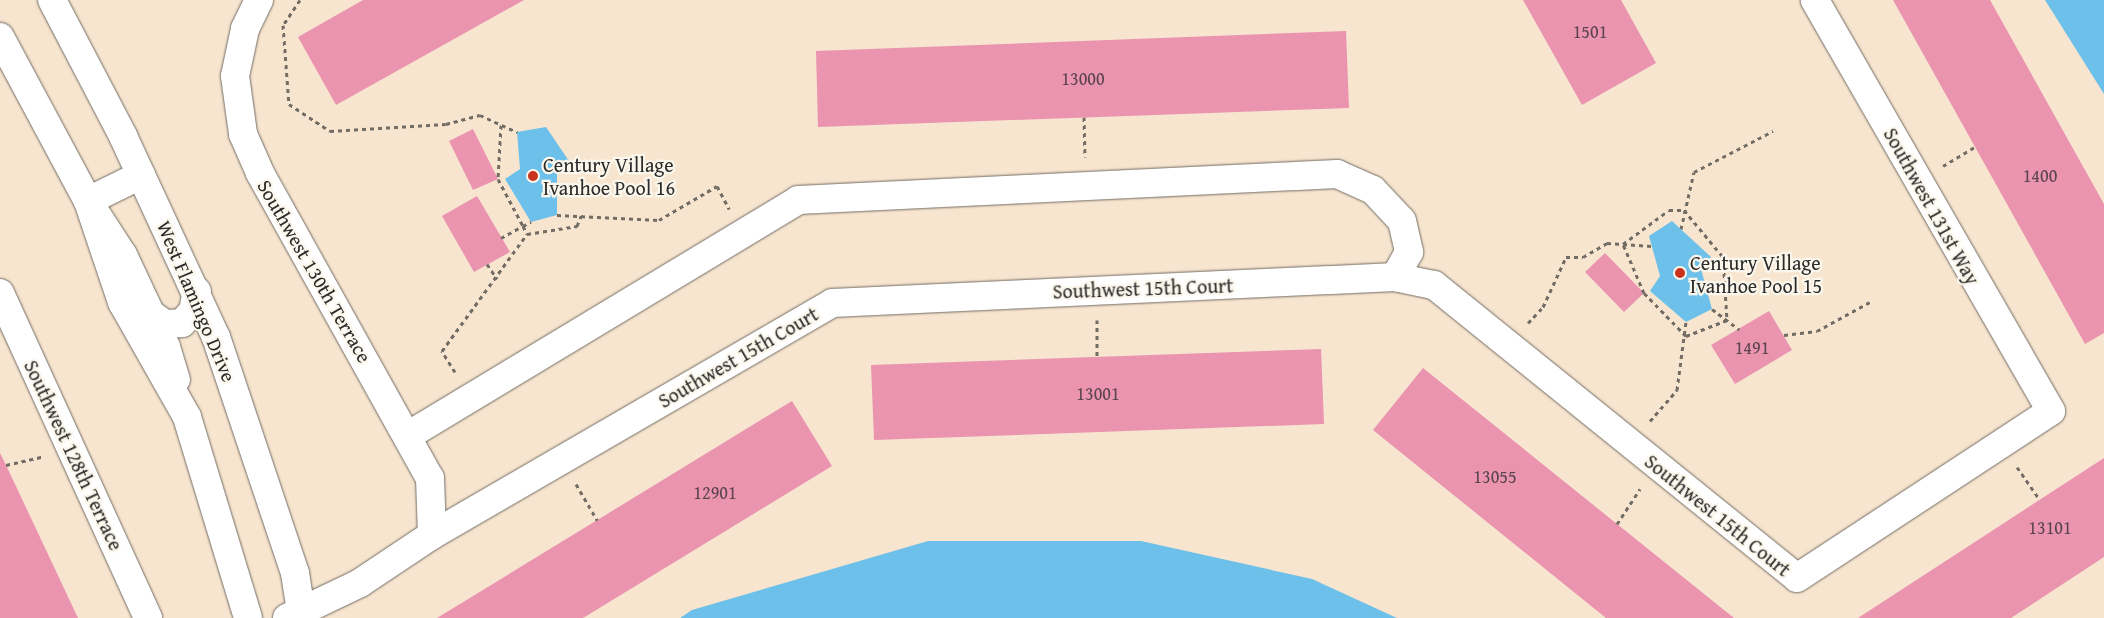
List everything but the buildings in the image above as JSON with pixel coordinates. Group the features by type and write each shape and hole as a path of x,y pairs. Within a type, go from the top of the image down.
{"street":[{"name":"West Flamingo Drive","path":"52,0 141,175 196,292 268,488 295,574 297,616"},
{"name":"Southwest 130th Terrace","path":"259,0 245,29 235,76 243,134 260,173 409,435 430,478 432,535"},
{"name":"Southwest 131st Way","path":"1815,0 2051,411"},
{"path":"0,37 88,201 123,255 166,347 248,618"},
{"path":"409,435 742,231 798,200 1337,174 1373,190 1402,221 1409,252 1395,277"},
{"path":"88,201 141,175"},
{"path":"88,201 122,302 187,417"},
{"name":"Southwest 15th Court","path":"297,616 360,583 432,535 832,303 1395,277 1434,285 1796,578 2051,411"},
{"path":"151,314 165,324 182,323 193,311 196,292"},
{"name":"Southwest 128th Terrace","path":"0,293 148,618"}],"path":[{"path":"300,0 283,25 289,104 330,131 446,124 480,115 518,132"},
{"path":"1084,118 1086,186"},
{"path":"502,125 498,178 527,234"},
{"path":"1681,229 1694,172 1773,131"},
{"path":"1917,180 1975,147"},
{"path":"558,215 659,220 717,186 742,231"},
{"path":"1623,244 1669,210 1684,210"},
{"path":"1684,210 1723,258 1727,320"},
{"path":"471,398 442,351 497,279 527,234 577,226 581,216"},
{"path":"501,238 531,222"},
{"path":"1508,346 1543,307 1566,257 1583,257 1607,243 1652,246"},
{"path":"1623,244 1644,293 1686,336"},
{"path":"487,264 497,279"},
{"path":"1096,290 1097,357"},
{"path":"1784,335 1817,331 1870,302"},
{"path":"1712,309 1738,329"},
{"path":"1686,336 1727,320"},
{"path":"1630,445 1677,390 1686,336 1686,322"},
{"path":"2001,444 2040,500"},
{"path":"6,465 72,450"},
{"path":"563,460 597,520"},
{"path":"1617,524 1656,465"}],"water":[{"path":"2045,0 2104,0 2104,94"},
{"name":"Century Village Ivanhoe Pool 16","path":"546,127 571,164 557,173 557,215 531,222 505,179 520,169 517,132"},
{"name":"Century Village Ivanhoe Pool 15","path":"1672,221 1711,257 1701,269 1712,309 1686,322 1650,291 1660,276 1649,236"},
{"path":"928,541 1141,541 1312,579 1397,618 680,618 692,610"}],"place":[{"name":"Century Village Ivanhoe Pool 16","path":"533,176"},
{"name":"Century Village Ivanhoe Pool 15","path":"1680,273"}]}
